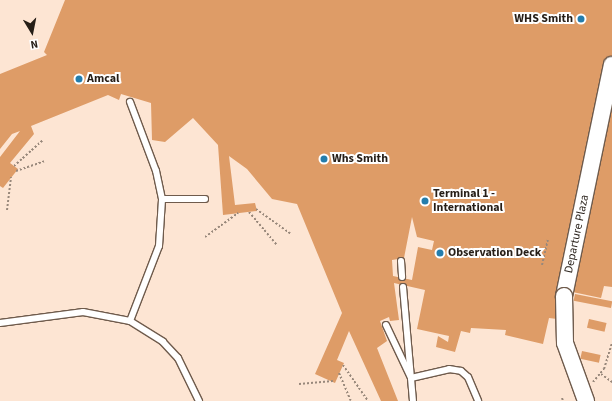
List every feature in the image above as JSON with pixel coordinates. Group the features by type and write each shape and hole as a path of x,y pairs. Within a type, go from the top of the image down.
{"street":[{"name":"Departure Plaza","path":"586,401 568,354 563,303 612,65"}],"lane":[{"path":"130,102 156,171 162,199 159,246 130,321"},
{"path":"162,199 205,199"},
{"path":"401,261 402,277"},
{"path":"403,286 413,401"},
{"path":"0,323 83,312 130,321 163,342 178,358 199,401"},
{"path":"386,325 411,378"},
{"path":"411,378 449,369 461,371 468,377 478,401"}],"path":[{"path":"14,166 43,140"},
{"path":"16,171 45,161"},
{"path":"7,210 11,177"},
{"path":"256,209 291,234"},
{"path":"249,212 277,245"},
{"path":"205,237 238,213"},
{"path":"542,265 548,238"},
{"path":"589,381 594,382 602,374 612,343"},
{"path":"343,365 368,401"},
{"path":"339,373 352,401"},
{"path":"602,374 612,382"},
{"path":"299,384 332,382"}],"building":[{"name":"Terminal 1 - International","path":"65,0 612,0 612,287 604,286 601,298 563,290 557,319 549,318 543,344 505,335 506,330 471,328 470,333 461,331 455,352 436,347 438,336 448,342 449,336 417,329 425,290 394,283 399,320 390,321 389,317 380,321 387,341 377,348 398,401 381,401 349,331 337,360 344,363 335,383 315,374 342,313 297,204 272,199 247,169 229,156 235,205 255,203 257,211 223,215 218,145 193,118 165,142 152,140 151,103 121,94 119,100 108,95 31,126 34,134 10,163 18,169 3,188 0,186 0,157 20,131 12,134 0,149 0,74 47,55 44,52","holes":["412,217 417,237 434,241 432,250 418,247 412,280 393,276 392,260 404,258"]},
{"path":"575,294 612,301 611,308 574,301"},
{"path":"589,319 607,323 605,332 587,328"},
{"path":"582,351 601,355 599,363 580,359"}],"place":[{"name":"WHS Smith","path":"581,19"},
{"name":"Amcal","path":"79,79"},
{"name":"Whs Smith","path":"324,159"},
{"name":"Terminal 1 - International","path":"425,201"},
{"name":"Observation Deck","path":"440,253"}]}
